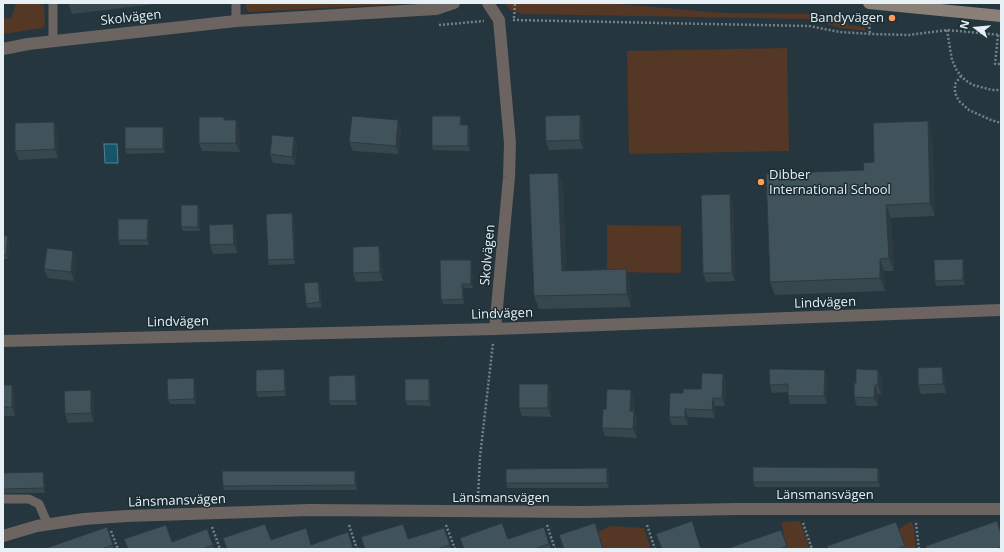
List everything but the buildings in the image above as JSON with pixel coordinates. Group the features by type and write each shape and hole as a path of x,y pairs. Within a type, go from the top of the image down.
{"main road":[{"path":"869,3 1001,16"}],"street":[{"name":"Skolvägen","path":"3,49 28,44 236,21 436,9 454,3"},
{"name":"Skolvägen","path":"488,3 499,20 510,143 509,177 495,329"},
{"name":"Lindvägen","path":"3,341 495,329 1001,308"},
{"name":"Länsmansvägen","path":"3,536 37,526 84,519 310,510 542,512 798,509 1001,509"}],"lane":[{"path":"53,3 53,41"},
{"path":"236,3 236,21"},
{"path":"3,499 30,499 39,504 48,525"}],"path":[{"path":"514,20 515,3"},
{"path":"499,20 809,26 840,32 909,35 947,30 999,35 995,64 1001,64"},
{"path":"869,23 870,34"},
{"path":"947,30 952,60 957,71 964,80 973,85 992,90 1001,90"},
{"path":"961,76 955,84 955,93 959,101 969,110 990,120 1001,122"},
{"path":"478,512 480,457 495,329"},
{"path":"798,509 812,549"},
{"path":"916,509 919,549"},
{"path":"344,511 357,549"},
{"path":"442,511 455,549"},
{"path":"642,511 655,549"},
{"path":"542,512 555,549"},
{"path":"208,514 220,549"}],"shaded area":[{"path":"16,3 35,3 44,5 45,23 43,28 3,34 3,16 4,18 11,19"},
{"path":"421,3 248,12 245,4"},
{"path":"504,3 607,3 724,13 814,14 847,19 848,25 865,27 865,31 841,28 809,19 523,14 510,10"},
{"path":"787,48 789,151 629,154 627,51"},
{"path":"607,225 681,226 681,273 607,272"},
{"path":"800,521 810,549 788,549 784,539 782,522"},
{"path":"911,521 914,528 916,549 906,549 899,529"},
{"path":"611,526 644,528 651,549 604,549 598,532"}],"water":[{"path":"104,144 117,144 118,163 105,163"}],"place":[{"name":"Bandyvägen","path":"892,18"},
{"name":"Dibber International School","path":"761,182"}]}
